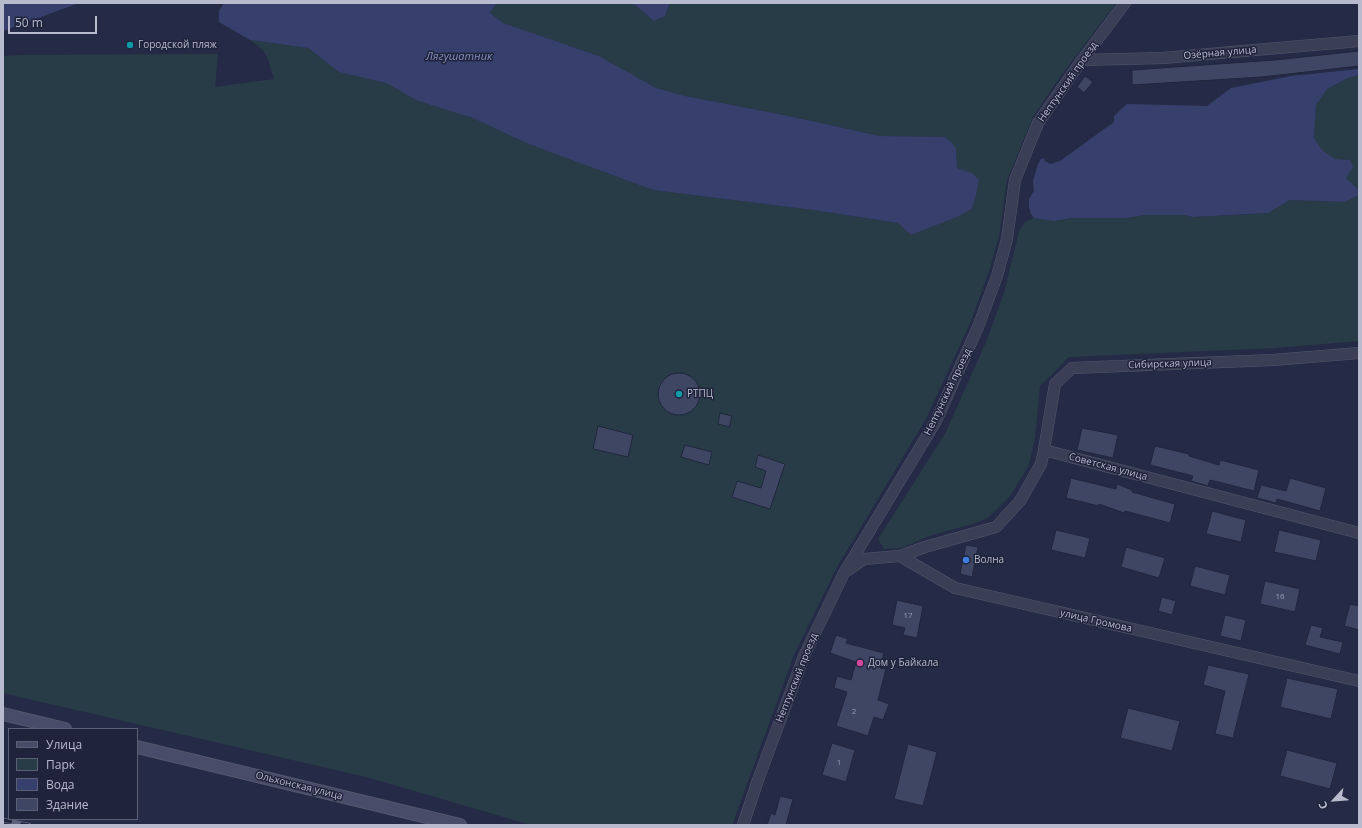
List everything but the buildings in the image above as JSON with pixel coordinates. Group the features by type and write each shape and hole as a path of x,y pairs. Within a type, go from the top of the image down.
{"street":[{"name":"Нептунский проезд","path":"743,825 804,656 844,573 936,421 978,327 997,276 1007,239 1015,180 1038,123 1082,60 1125,3"},
{"name":"Озёрная улица","path":"1082,60 1162,58 1359,41"},
{"name":"Сибирская улица","path":"1044,450 1055,384 1072,368 1273,360 1359,353"},
{"path":"844,573 864,559 900,556 925,547 996,527 1020,502 1041,464 1044,450"},
{"name":"Советская улица","path":"1044,450 1359,533"},
{"name":"улица Громова","path":"900,556 955,588 1359,681"},
{"path":"3,714 61,728"},
{"name":"Ольхонская улица","path":"138,747 460,825"}],"green space":[{"path":"496,3 627,3 635,5 654,21 665,16 670,3 1116,3 1062,74 1033,117 1007,180 999,237 989,271 971,321 927,417 837,567 794,655 732,825 531,825 370,778 3,693 3,56 218,54 215,87 274,79 268,59 263,50 250,40 308,48 339,72 386,83 418,101 473,118 526,143 653,190 813,210 898,223 911,235 957,217 972,209 976,195 972,173 957,168 956,149 945,137 880,136 779,114 685,96 656,88 599,56 503,23 490,13"},
{"path":"1359,75 1359,190 1346,178 1350,160 1335,159 1323,151 1314,138 1316,105 1327,89 1348,78"},
{"path":"1359,195 1359,341 1275,348 1069,357 1040,386 1035,438 1028,467 1010,496 989,517 976,523 929,536 901,548 884,549 878,539 945,434 986,342 1004,293 1019,232 1025,222 1034,218 1054,221 1072,218 1126,218 1145,215 1184,215 1193,217 1256,214 1268,213 1290,200 1345,202"}],"water":[{"path":"3,3 79,3 3,31"},
{"name":"Лягушатник","path":"224,3 496,3 490,13 503,23 599,56 656,88 685,96 779,114 880,136 945,137 956,149 957,168 972,173 979,180 976,195 972,209 957,217 911,235 898,223 813,210 653,190 526,143 473,118 418,101 386,83 339,72 308,48 250,40 219,22 219,11"},
{"path":"627,3 670,3 665,16 654,21 635,5"},
{"path":"1359,69 1359,75 1348,78 1327,89 1316,105 1314,138 1323,151 1335,159 1350,160 1353,167 1346,178 1359,190 1359,195 1345,202 1290,200 1268,213 1193,217 1184,215 1145,215 1126,218 1072,218 1054,221 1034,218 1031,214 1029,199 1034,191 1033,181 1041,159 1044,158 1045,161 1050,164 1060,161 1114,122 1114,116 1127,104 1207,106 1231,88 1291,76"}],"railway":[{"path":"3,820 29,825"}],"place":[{"name":"Городской пляж","path":"130,45"},
{"name":"РТПЦ","path":"679,394"},
{"name":"Волна","path":"966,560"},
{"name":"Дом у Байкала","path":"860,663"}]}
